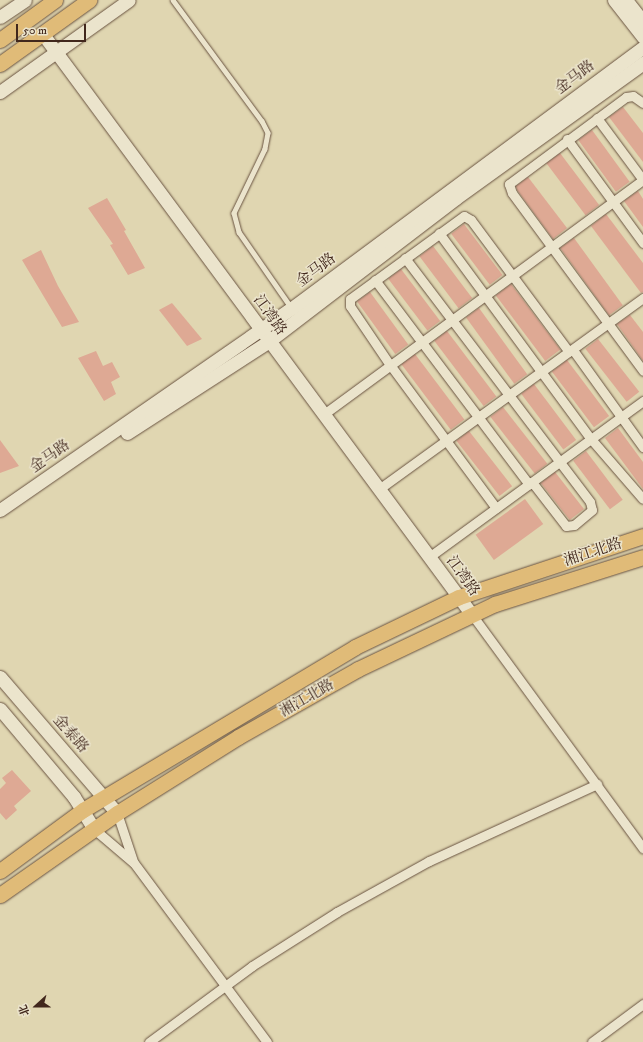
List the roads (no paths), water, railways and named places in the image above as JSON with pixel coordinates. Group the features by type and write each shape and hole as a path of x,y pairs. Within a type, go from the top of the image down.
{"main road":[{"path":"0,40 55,0"},
{"path":"0,64 89,0"},
{"name":"湘江北路","path":"0,871 83,810 355,647 459,598 643,536"},
{"name":"湘江北路","path":"0,895 117,813 238,738 358,669 473,616 495,604 643,557"}],"street":[{"path":"0,17 25,0"},
{"path":"0,92 129,0"},
{"path":"614,0 643,37"},
{"path":"626,0 643,22"},
{"name":"江湾路","path":"42,34 473,616"},
{"name":"金马路","path":"0,510 292,308 643,47"},
{"name":"金马路","path":"0,516 270,341 456,198 643,63"},
{"path":"643,103 633,96 626,97 567,139 509,184 512,193 643,371"},
{"path":"324,414 643,180 597,118"},
{"path":"567,139 643,243"},
{"path":"496,508 390,365 350,303 353,296 461,217 467,217 622,417 643,447"},
{"path":"439,233 484,297 591,439 643,499"},
{"path":"375,280 530,483 566,526 574,525 591,512 592,506 453,319 405,258"},
{"path":"379,489 447,442 643,298"},
{"path":"429,557 643,402"},
{"path":"473,616 643,848"},
{"name":"金泰路","path":"0,677 105,797 117,813"},
{"path":"0,709 83,810 94,828 134,863 267,1042"},
{"path":"150,1042 226,987 252,966 337,912 429,861 597,784"},
{"path":"117,813 134,863"},
{"path":"592,1042 643,1004"}],"lane":[{"path":"173,0 262,121 268,133 265,149 234,213 239,232 292,308"}]}
